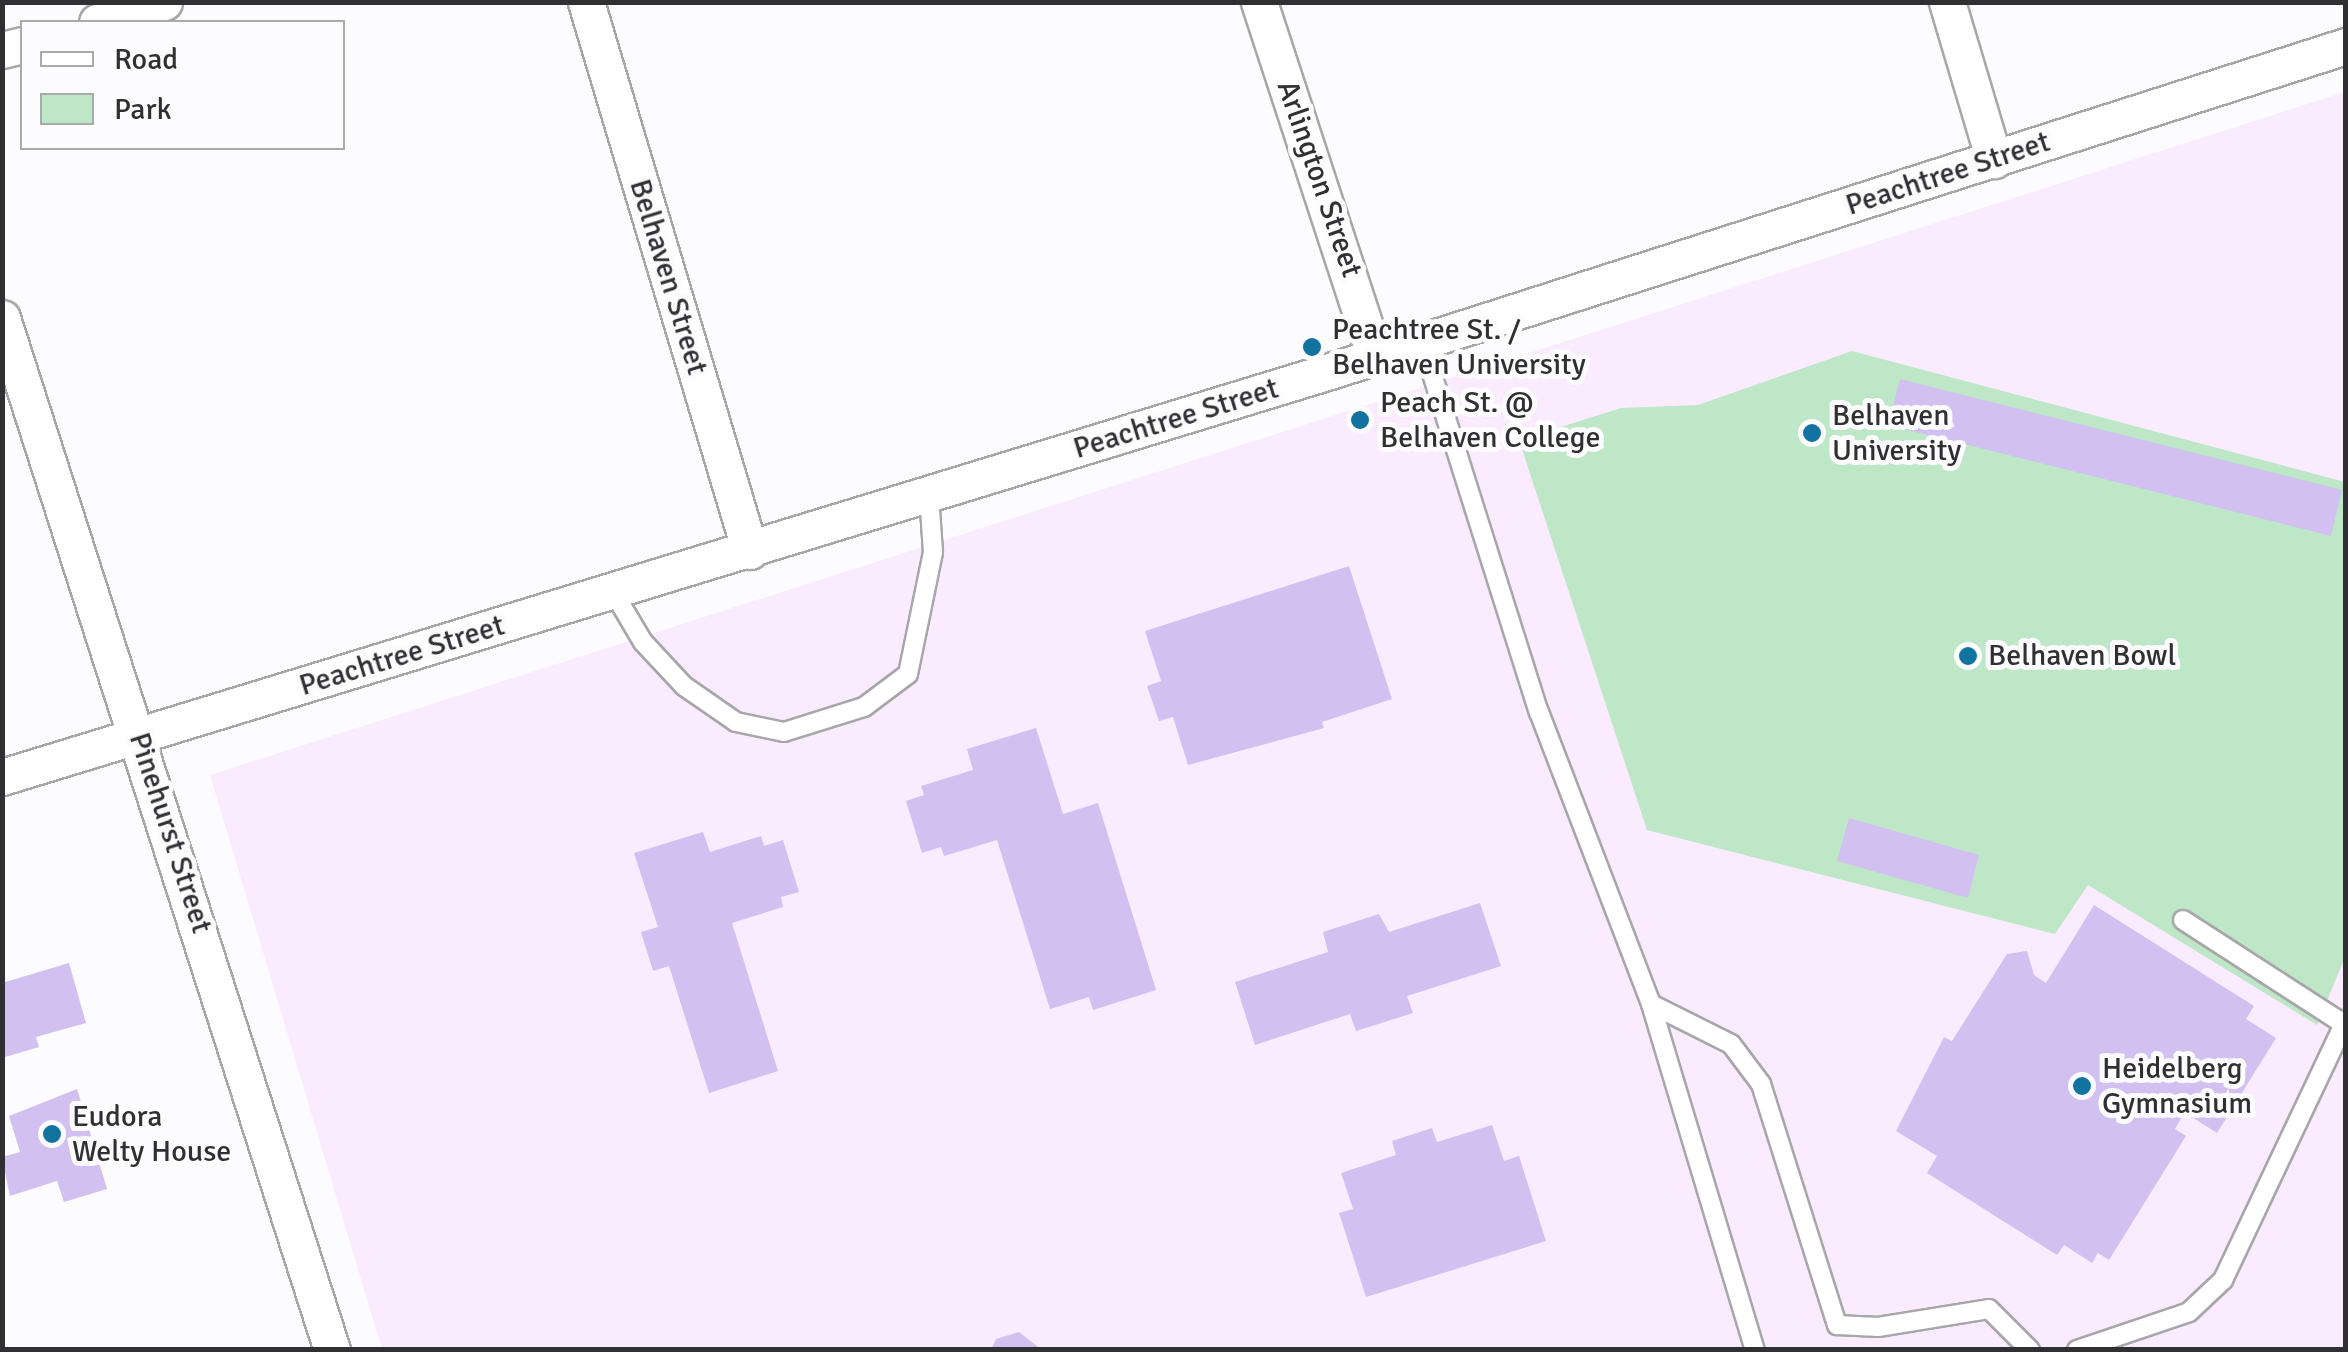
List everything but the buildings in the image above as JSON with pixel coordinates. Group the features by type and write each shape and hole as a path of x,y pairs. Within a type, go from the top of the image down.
{"street":[{"path":"104,20 164,2"},
{"name":"Belhaven Street","path":"586,2 750,551"},
{"name":"Arlington Street","path":"1260,2 1376,356"},
{"path":"1947,2 1994,160"},
{"name":"Peachtree Street","path":"2,777 614,594 1422,342 2346,46"},
{"name":"Pinehurst Street","path":"2,318 332,1350"}],"lane":[{"path":"1422,342 1539,712 1651,1004 1755,1350"},
{"path":"614,594 643,642 684,686 736,722 762,731 800,727 864,707 908,674 933,552 930,495"},
{"path":"2077,1350 2189,1312 2223,1280 2345,1022 2183,920"},
{"path":"1651,1004 1732,1044 1762,1084 1837,1325 1878,1328 1989,1309 2030,1350"}],"shaded area":[{"name":"Belhaven University","path":"2345,92 2345,1349 382,1349 210,775"}],"green space":[{"name":"Belhaven Bowl","path":"1852,351 2345,482 2345,957 2317,1025 2088,885 2055,934 1647,830 1519,440 1621,408 1698,405"}],"place":[{"name":"Peachtree St. / Belhaven University","path":"1312,347"},
{"name":"Peach St. @ Belhaven College","path":"1360,420"},
{"name":"Belhaven University","path":"1812,433"},
{"name":"Belhaven Bowl","path":"1968,656"},
{"name":"Heidelberg Gymnasium","path":"2082,1086"},
{"name":"Eudora Welty House","path":"52,1134"}]}
